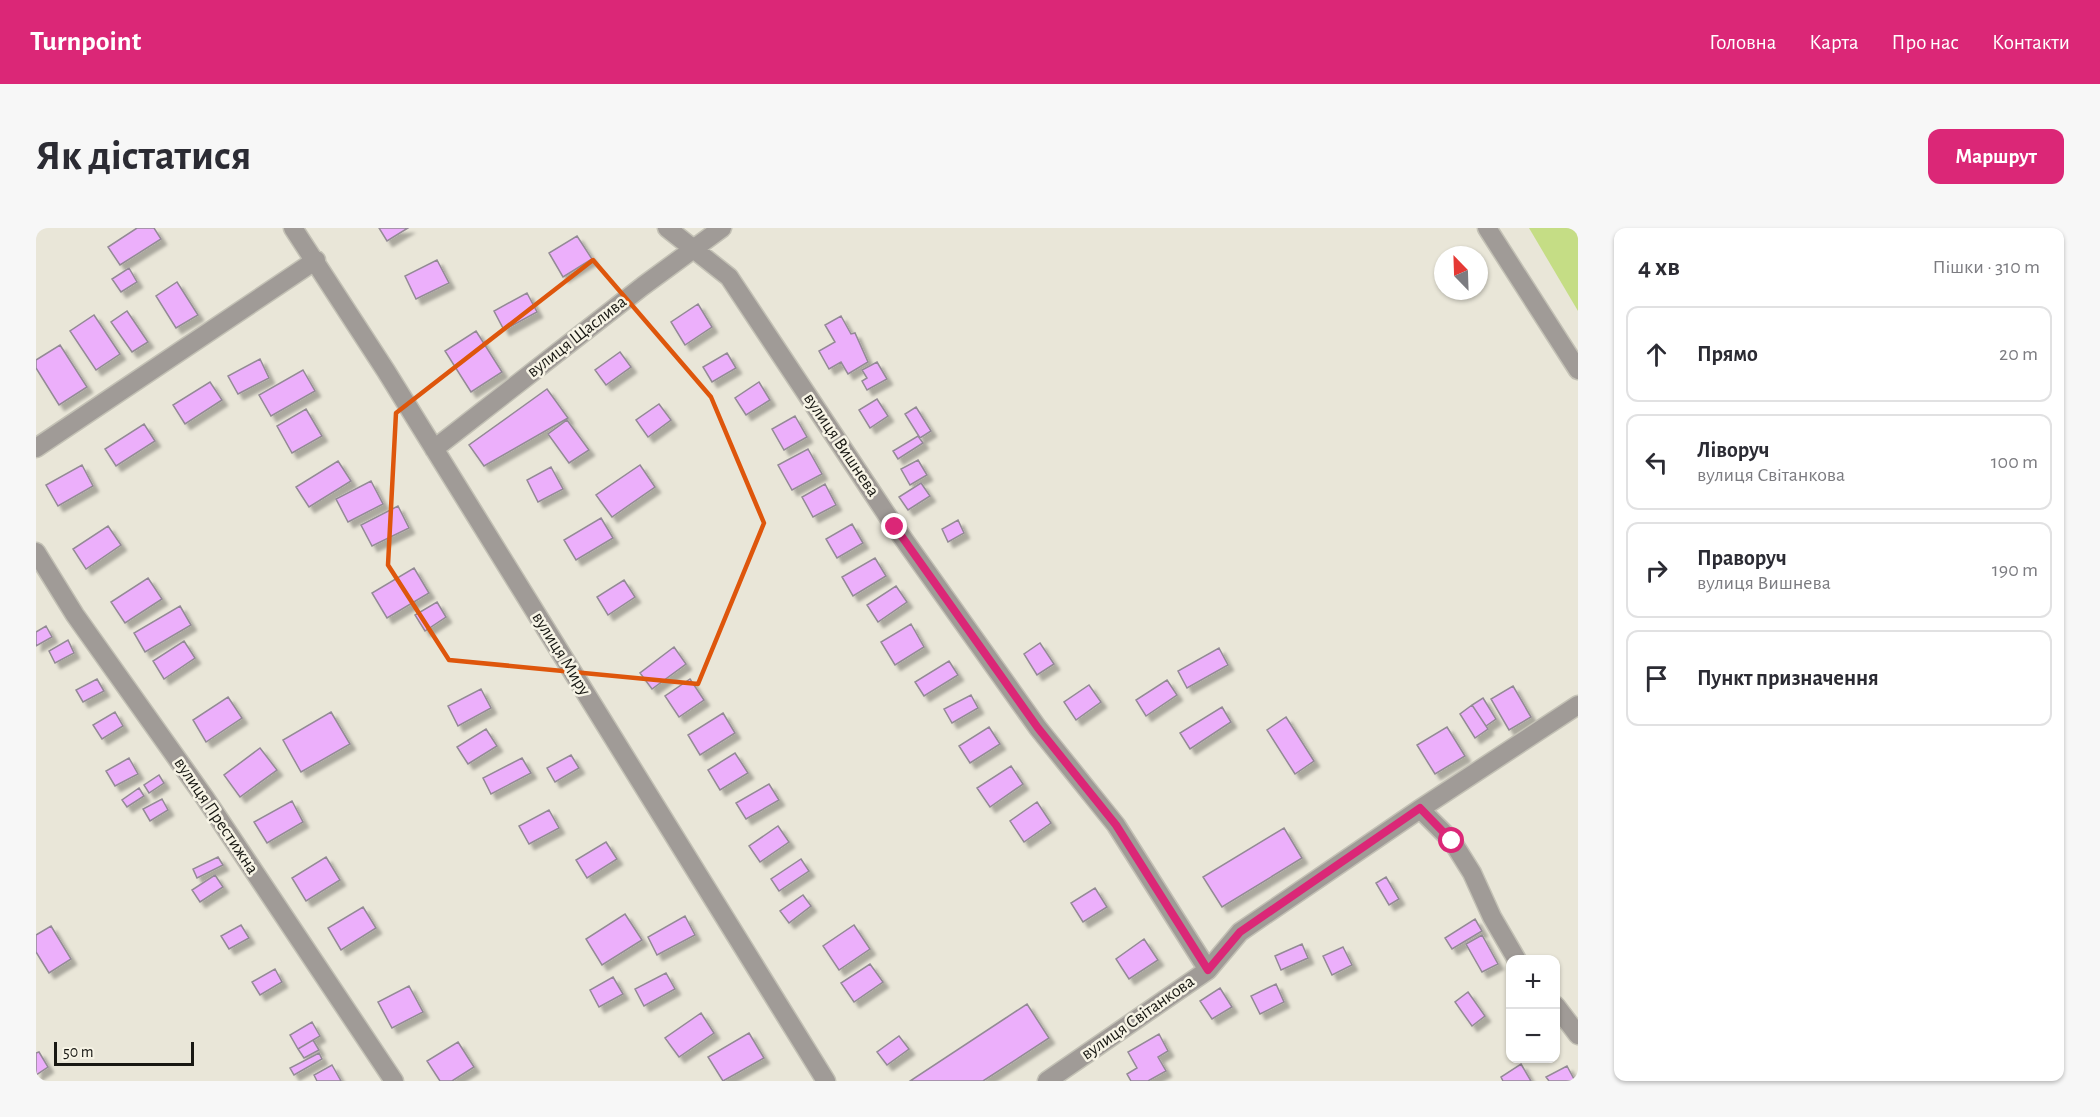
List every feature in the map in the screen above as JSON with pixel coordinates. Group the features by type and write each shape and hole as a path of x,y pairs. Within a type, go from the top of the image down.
{"street":[{"name":"вулиця Миру","path":"293,228 434,449 826,1081"},
{"name":"вулиця Вишнева","path":"667,228 678,238 696,248 729,277 902,537 1038,728 1116,825 1208,970"},
{"name":"вулиця Щаслива","path":"434,449 643,286 722,228"},
{"path":"1487,228 1578,370"},
{"path":"36,448 315,260"},
{"name":"вулиця Престижна","path":"36,552 75,615 205,798 394,1081"},
{"name":"вулиця Світанкова","path":"1047,1081 1208,970 1240,932 1420,808 1578,705"},
{"path":"1420,808 1457,849 1514,955"},
{"path":"1558,1009 1578,1035"}],"highlighted area":[{"path":"593,260 711,397 764,523 698,684 449,660 388,565 396,413"}],"green space":[{"path":"1529,228 1578,228 1578,311"}],"building":[{"path":"137,228 154,228 161,239 120,265 108,247"},
{"path":"379,228 408,228 387,241"},
{"path":"577,236 592,259 563,277 549,253"},
{"path":"437,260 449,283 416,299 405,276"},
{"path":"129,268 137,282 121,292 112,279"},
{"path":"177,282 198,315 176,328 156,296"},
{"path":"527,293 537,312 504,330 494,311"},
{"path":"698,304 712,327 685,345 671,322"},
{"path":"127,311 148,342 132,352 111,322"},
{"path":"94,315 120,354 96,370 70,331"},
{"path":"841,316 851,334 855,333 868,362 848,374 841,362 829,369 819,351 835,342 825,325"},
{"path":"476,331 502,372 471,392 445,351"},
{"path":"60,345 87,387 59,405 36,368 36,360"},
{"path":"620,352 631,367 606,385 595,370"},
{"path":"727,353 736,368 712,382 703,367"},
{"path":"260,359 269,378 238,394 228,376"},
{"path":"877,362 887,379 867,390 862,381 867,378 862,370"},
{"path":"303,370 315,391 271,416 259,395"},
{"path":"210,382 222,400 185,424 173,405"},
{"path":"759,382 770,400 746,415 735,398"},
{"path":"547,389 568,418 484,466 469,445"},
{"path":"877,399 888,416 870,428 859,410"},
{"path":"659,404 671,420 648,437 636,420"},
{"path":"916,407 931,431 920,438 905,414"},
{"path":"306,409 322,436 292,453 277,426"},
{"path":"795,416 807,437 784,450 772,429"},
{"path":"567,420 589,450 569,463 548,434"},
{"path":"144,424 155,441 116,466 105,449"},
{"path":"918,436 923,443 898,459 893,451"},
{"path":"808,449 822,474 792,490 778,465"},
{"path":"918,460 927,475 910,485 901,469"},
{"path":"338,461 351,481 309,507 296,487"},
{"path":"82,465 93,486 58,506 46,485"},
{"path":"640,465 655,487 612,517 596,495"},
{"path":"551,467 563,489 538,502 527,480"},
{"path":"371,481 383,504 348,522 336,499"},
{"path":"921,483 930,496 908,510 899,497"},
{"path":"825,484 836,505 813,517 802,497"},
{"path":"398,506 409,528 372,546 361,525"},
{"path":"601,518 613,538 576,560 564,540"},
{"path":"958,520 964,533 948,542 942,529"},
{"path":"852,524 863,543 837,558 826,539"},
{"path":"108,526 121,545 86,569 73,549"},
{"path":"875,558 886,576 853,596 842,577"},
{"path":"414,568 429,593 387,618 372,593"},
{"path":"148,578 162,599 125,623 111,602"},
{"path":"624,580 635,597 608,615 597,597"},
{"path":"896,586 907,602 878,622 867,605"},
{"path":"437,602 446,617 425,631 415,615"},
{"path":"180,606 191,625 145,652 134,633"},
{"path":"911,624 924,647 895,665 881,642"},
{"path":"46,626 52,637 36,646 36,632"},
{"path":"68,640 74,653 55,663 49,651"},
{"path":"184,641 195,658 164,679 153,661"},
{"path":"1040,643 1054,664 1037,675 1024,654"},
{"path":"674,647 686,664 652,689 640,673"},
{"path":"1219,648 1228,665 1187,688 1178,671"},
{"path":"949,661 958,675 924,696 915,682"},
{"path":"97,679 104,691 83,702 76,690"},
{"path":"690,679 704,700 679,717 665,696"},
{"path":"1167,680 1177,695 1146,716 1136,700"},
{"path":"1089,685 1101,702 1076,720 1064,702"},
{"path":"1513,686 1531,717 1509,730 1491,699"},
{"path":"481,689 491,708 458,726 448,706"},
{"path":"971,695 978,708 952,723 944,709"},
{"path":"228,697 242,718 206,742 193,720"},
{"path":"1483,698 1496,719 1486,726 1472,705"},
{"path":"1472,705 1488,729 1475,738 1460,714"},
{"path":"1222,707 1231,722 1190,749 1180,733"},
{"path":"115,712 123,726 102,739 93,725"},
{"path":"331,712 350,744 301,772 283,740"},
{"path":"723,713 735,733 700,755 688,735"},
{"path":"1286,717 1314,761 1295,774 1267,730"},
{"path":"989,727 1000,744 970,763 959,746"},
{"path":"1447,727 1465,756 1435,774 1417,745"},
{"path":"486,729 497,746 468,764 457,747"},
{"path":"260,748 277,770 240,797 224,775"},
{"path":"735,753 748,773 720,790 708,770"},
{"path":"571,755 579,768 555,782 547,768"},
{"path":"129,758 138,774 115,786 106,771"},
{"path":"522,758 531,773 491,794 483,778"},
{"path":"1011,766 1023,784 990,807 977,788"},
{"path":"159,775 164,783 149,793 144,785"},
{"path":"769,784 779,800 746,819 736,803"},
{"path":"139,788 144,796 127,807 122,800"},
{"path":"162,799 168,810 150,821 143,809"},
{"path":"292,801 303,822 267,843 254,822"},
{"path":"1037,802 1051,823 1024,842 1010,821"},
{"path":"549,810 559,828 529,844 519,826"},
{"path":"778,826 789,842 760,862 749,846"},
{"path":"1284,828 1302,858 1222,907 1203,877"},
{"path":"606,842 617,859 587,878 576,860"},
{"path":"218,857 223,865 197,878 193,869"},
{"path":"326,857 340,880 306,901 292,878"},
{"path":"801,859 809,871 779,891 771,879"},
{"path":"215,875 223,887 200,902 192,890"},
{"path":"1386,877 1399,899 1389,905 1376,883"},
{"path":"1095,888 1107,907 1083,922 1071,903"},
{"path":"803,895 811,906 789,923 780,911"},
{"path":"363,907 376,928 341,950 328,928"},
{"path":"625,914 642,940 602,965 586,939"},
{"path":"685,916 695,935 657,955 648,937"},
{"path":"1475,919 1482,931 1452,949 1445,938"},
{"path":"241,925 249,938 229,949 221,936"},
{"path":"854,925 870,949 839,970 823,946"},
{"path":"51,926 71,959 49,973 36,952 36,935"},
{"path":"1482,935 1498,964 1482,972 1466,944"},
{"path":"1144,939 1158,960 1129,979 1116,959"},
{"path":"1302,944 1308,958 1281,970 1275,956"},
{"path":"1343,947 1352,965 1332,975 1323,956"},
{"path":"870,964 883,982 854,1002 841,983"},
{"path":"275,969 282,982 260,995 252,982"},
{"path":"666,973 675,989 644,1006 635,989"},
{"path":"613,977 623,994 599,1007 590,990"},
{"path":"1276,984 1284,1002 1260,1014 1251,996"},
{"path":"409,986 423,1012 392,1028 378,1002"},
{"path":"1220,988 1232,1007 1212,1019 1200,1001"},
{"path":"1468,992 1485,1016 1472,1026 1455,1002"},
{"path":"1027,1004 1049,1038 983,1081 910,1081"},
{"path":"701,1013 714,1033 679,1057 665,1038"},
{"path":"312,1022 320,1036 298,1049 290,1035"},
{"path":"749,1033 764,1058 723,1081 708,1057"},
{"path":"1159,1034 1168,1051 1158,1057 1166,1071 1148,1081 1131,1081 1127,1074 1137,1068 1128,1052"},
{"path":"899,1036 909,1049 887,1065 877,1052"},
{"path":"313,1040 319,1050 304,1058 298,1049"},
{"path":"458,1042 474,1067 452,1081 440,1081 427,1061"},
{"path":"39,1052 48,1067 36,1075 36,1053"},
{"path":"319,1053 322,1059 294,1075 290,1068"},
{"path":"1521,1064 1531,1081 1503,1081 1501,1077"},
{"path":"332,1065 341,1081 317,1081 314,1075"},
{"path":"1567,1066 1575,1081 1549,1081 1546,1077"}],"route":[{"path":"895,527 1038,728 1116,825 1208,970 1240,932 1420,808 1452,841"}]}
